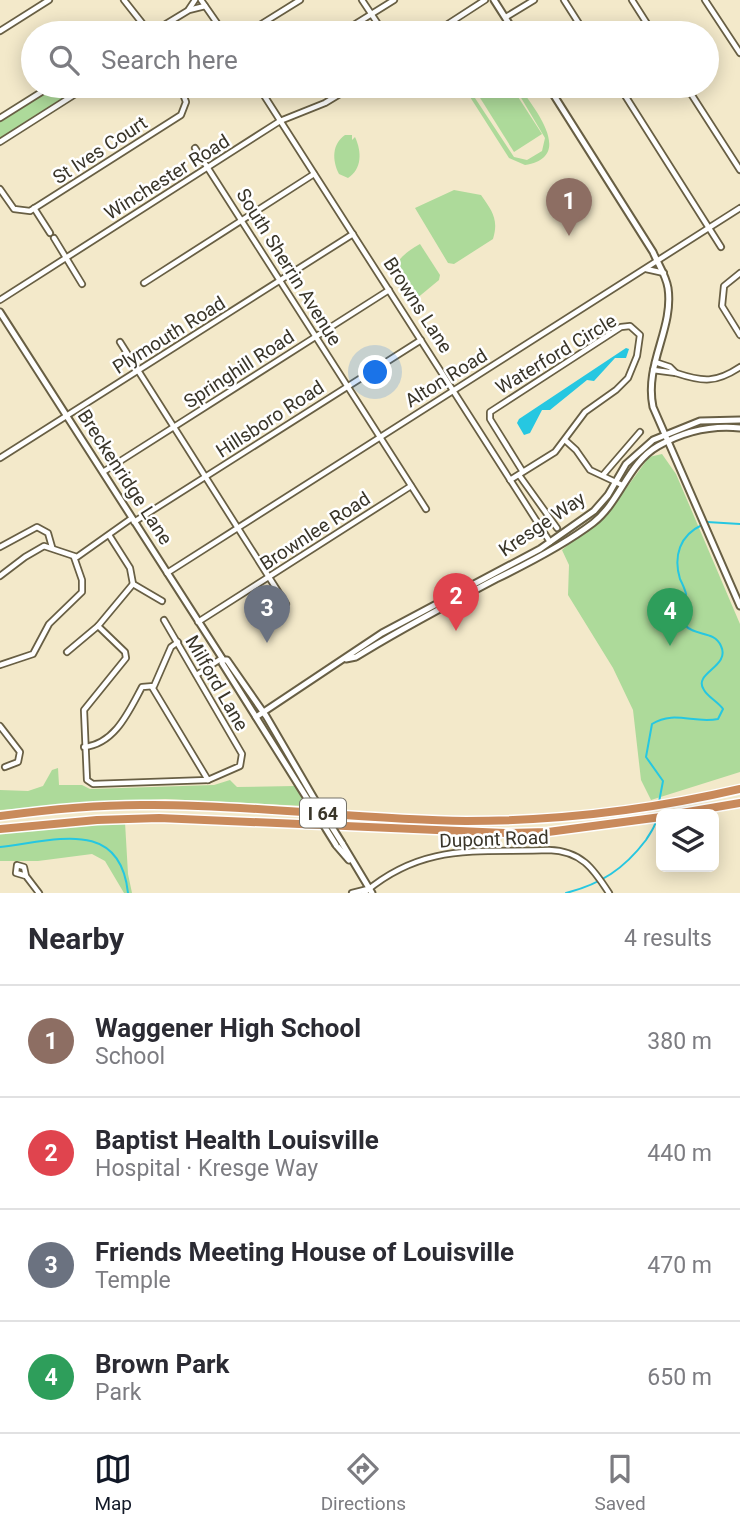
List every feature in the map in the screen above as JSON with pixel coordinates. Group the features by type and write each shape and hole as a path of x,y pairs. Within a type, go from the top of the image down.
{"highway":[{"name":"I 64","path":"0,816 91,806 153,804 466,821 531,820 646,808 740,789"},
{"path":"705,809 739,803"},
{"name":"I 64","path":"0,830 97,820 159,818 505,833 548,832 656,818"}],"street":[{"path":"0,31 49,0"},
{"path":"124,0 140,21"},
{"path":"189,10 195,0"},
{"path":"266,21 300,0"},
{"path":"362,0 376,21"},
{"path":"361,21 394,0"},
{"path":"453,21 485,0"},
{"path":"494,0 508,21"},
{"path":"506,17 534,0"},
{"path":"564,0 577,21"},
{"path":"632,0 645,21"},
{"path":"705,0 719,21"},
{"path":"172,21 204,2 216,21"},
{"path":"719,21 740,53"},
{"path":"0,118 32,98"},
{"path":"0,142 69,98"},
{"name":"St Ives Court","path":"0,189 11,206 23,212 34,208 181,115 186,105 184,98"},
{"name":"Browns Lane","path":"267,98 550,542"},
{"name":"Winchester Road","path":"0,300 281,121 298,111 333,98"},
{"path":"555,98 664,273 669,307 653,362 652,399 664,435 739,602"},
{"path":"627,98 721,247"},
{"path":"694,98 740,170"},
{"name":"South Sherrin Avenue","path":"195,148 426,509"},
{"path":"144,283 314,174"},
{"path":"34,208 82,284"},
{"name":"Alton Road","path":"167,573 740,208"},
{"name":"Plymouth Road","path":"0,458 353,234"},
{"path":"645,269 664,273"},
{"path":"740,273 724,286 721,301 740,335"},
{"name":"Springhill Road","path":"103,472 389,290"},
{"name":"Breckenridge Lane","path":"0,312 222,659 256,717 312,800"},
{"name":"Waterford Circle","path":"509,480 521,473 553,453 585,412 628,378 637,356 640,335 630,326 621,327 491,411 490,419 521,473"},
{"name":"Hillsboro Road","path":"74,557 206,477 421,340"},
{"path":"120,342 286,604"},
{"path":"653,362 676,373"},
{"path":"652,370 676,373 707,382 724,378 740,367"},
{"name":"Kresge Way","path":"346,659 356,657 424,616 521,568 599,518 633,456 664,435 700,421 740,420"},
{"name":"Kresge Way","path":"256,717 346,659 353,651 412,615 518,563 550,542 594,511 645,456 667,442 701,429 740,428"},
{"path":"603,475 630,440 640,432"},
{"path":"565,440 590,470 619,484"},
{"path":"521,473 556,528"},
{"name":"Brownlee Road","path":"198,622 411,486"},
{"path":"0,547 37,527 48,533 52,547"},
{"path":"109,536 130,568 133,584 162,601"},
{"path":"0,576 35,550 52,547 74,557 82,583 78,598 49,624 33,654 0,665"},
{"path":"67,652 98,626 133,584"},
{"name":"Milford Lane","path":"164,620 198,674 243,760 238,767 208,780"},
{"path":"98,626 125,652 126,658 84,709 83,747 86,778 89,782 208,780"},
{"path":"152,687 172,645 178,642"},
{"path":"198,674 222,659"},
{"name":"Breckenridge Lane","path":"222,659 228,660 263,712 368,892"},
{"path":"83,747 102,741 132,710 142,687 152,687"},
{"path":"152,687 208,780"},
{"path":"0,726 20,752 18,762 5,767"},
{"name":"Dupont Road","path":"352,893 368,892 420,858 451,852 567,852 587,861 609,893"},
{"path":"26,876 39,893"}],"green space":[{"path":"35,98 66,98 0,140 0,120"},
{"path":"471,98 475,98 514,157 527,160 542,151 545,138 521,98 527,98 540,118 549,142 548,152 540,160 525,165 509,158"},
{"path":"480,98 519,98 542,134 514,152"},
{"path":"345,135 352,135 352,140 355,137 360,154 356,170 348,178 339,174 334,158 338,143"},
{"path":"454,190 481,195 491,211 495,226 493,239 454,264 448,263 415,208"},
{"path":"420,244 440,275 439,280 410,304 398,286 395,270 402,257"},
{"path":"662,454 676,474 740,624 740,772 651,800 641,780 633,710 613,668 568,595 569,565 562,550 611,509 649,457"},
{"path":"58,768 59,785 82,785 90,789 214,785 230,780 237,787 295,786 306,806 165,799 0,810 0,790 28,791 43,786 52,770"},
{"path":"125,822 128,874 132,893 124,893 105,861 92,854 38,861 0,861 0,834"}],"water":[{"path":"626,348 629,349 626,358 615,358 594,381 587,380 550,410 542,410 530,433 524,435 517,423 519,419"}],"waterway":[{"path":"707,522 740,524"},
{"path":"659,802 663,781 646,757 652,724 668,718 718,719 723,709 706,693 702,684 703,679 721,659 721,646 709,635 689,629 682,617 686,594 678,570 678,554 688,534 702,525"},
{"path":"566,893 601,880 620,867 646,840 656,821"},
{"path":"0,847 62,839 98,843 112,853 122,869 128,893"}],"place":[{"name":"Waggener High School","path":"569,236"},
{"name":"Baptist Health Louisville","path":"456,631"},
{"name":"Friends Meeting House of Louisville","path":"267,643"},
{"name":"Brown Park","path":"670,646"}]}
